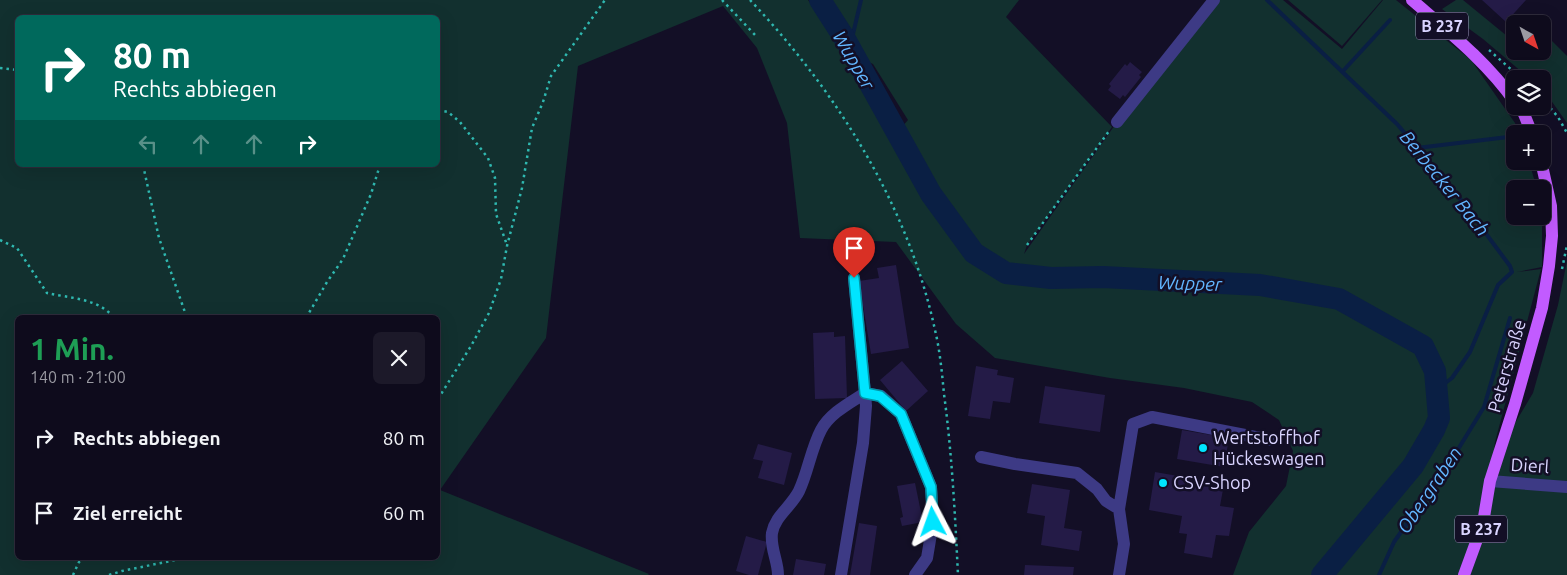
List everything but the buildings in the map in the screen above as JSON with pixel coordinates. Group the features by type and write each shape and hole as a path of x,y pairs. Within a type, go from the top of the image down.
{"main road":[{"name":"B 237","path":"1412,0 1471,52 1506,89"},
{"name":"Peterstraße","path":"1464,575 1483,523 1490,481 1515,404 1542,308 1552,236 1551,206 1543,170"}],"street":[{"path":"1117,122 1214,0"},
{"path":"841,575 863,443 866,406 854,278"},
{"path":"778,575 772,545 772,534 778,518 790,505 799,490 822,430 847,404 865,393 880,396 901,414 931,487 933,522 927,558 915,575"},
{"path":"1119,575 1124,544 1119,509 1132,424 1152,417 1271,440"},
{"path":"980,457 1078,473 1098,490 1106,501 1119,509"},
{"name":"Dierl","path":"1490,481 1567,487"}],"path":[{"path":"440,396 489,313 501,279 507,246 522,188 532,128 551,76 605,0"},
{"path":"722,0 756,36"},
{"path":"750,0 785,38 840,110 885,190 904,232 922,281 935,330 948,425 958,575"},
{"path":"1489,50 1512,70"},
{"path":"0,68 15,70"},
{"path":"1551,109 1567,132"},
{"path":"440,110 448,112 460,122 488,158 495,178 496,214 507,246"},
{"path":"1027,245 1117,122"},
{"path":"143,167 159,238 186,315"},
{"path":"308,315 343,259 371,194 379,167"},
{"path":"0,240 17,248 47,294 91,302 112,315"},
{"path":"73,575 79,562 83,560"},
{"path":"109,575 175,560"}],"green space":[{"path":"0,0 808,0 900,129 908,120 873,64 850,55 813,0 1019,0 1006,17 1112,127 1027,245 1024,254 1117,122 1218,0 1283,0 1342,49 1383,0 1396,0 1471,60 1506,110 1506,115 1509,115 1515,123 1516,125 1506,125 1506,170 1532,170 1534,180 1506,180 1506,225 1542,225 1542,267 1517,272 1541,269 1495,442 1491,477 1503,443 1533,393 1558,305 1567,261 1567,575 1233,575 1249,532 1286,486 1293,451 1279,420 1252,402 1184,388 1110,378 995,358 956,324 896,242 800,238 787,123 757,48 723,6 578,66 546,338 440,490 649,574 0,575"},
{"path":"1288,0 1382,0 1342,46"},
{"path":"1456,0 1463,0 1506,35 1506,59 1483,39 1442,9"},
{"path":"1551,40 1567,56 1567,123 1551,100 1551,70 1519,70 1508,60 1551,60"}],"waterway":[{"name":"Wupper","path":"820,0 845,39 931,194 974,253 1006,273 1051,278 1103,277 1260,285 1339,299 1423,346 1435,371 1439,418 1434,430 1413,466 1322,575"},
{"path":"845,39 853,34 861,0"},
{"name":"Berbecker Bach","path":"1267,0 1397,124 1455,192 1510,266 1512,272 1498,285 1470,352 1452,378 1436,390"},
{"path":"1343,71 1390,20"},
{"path":"1417,148 1506,137"},
{"name":"Obergraben","path":"1379,575 1394,542 1449,464 1484,407 1510,318"}],"place":[{"name":"Wertstoffhof Hückeswagen","path":"1203,448"},
{"name":"CSV-Shop","path":"1163,483"}],"route":[{"path":"854,278 865,393 880,396 901,414 908,427 931,487 933,522"}]}
